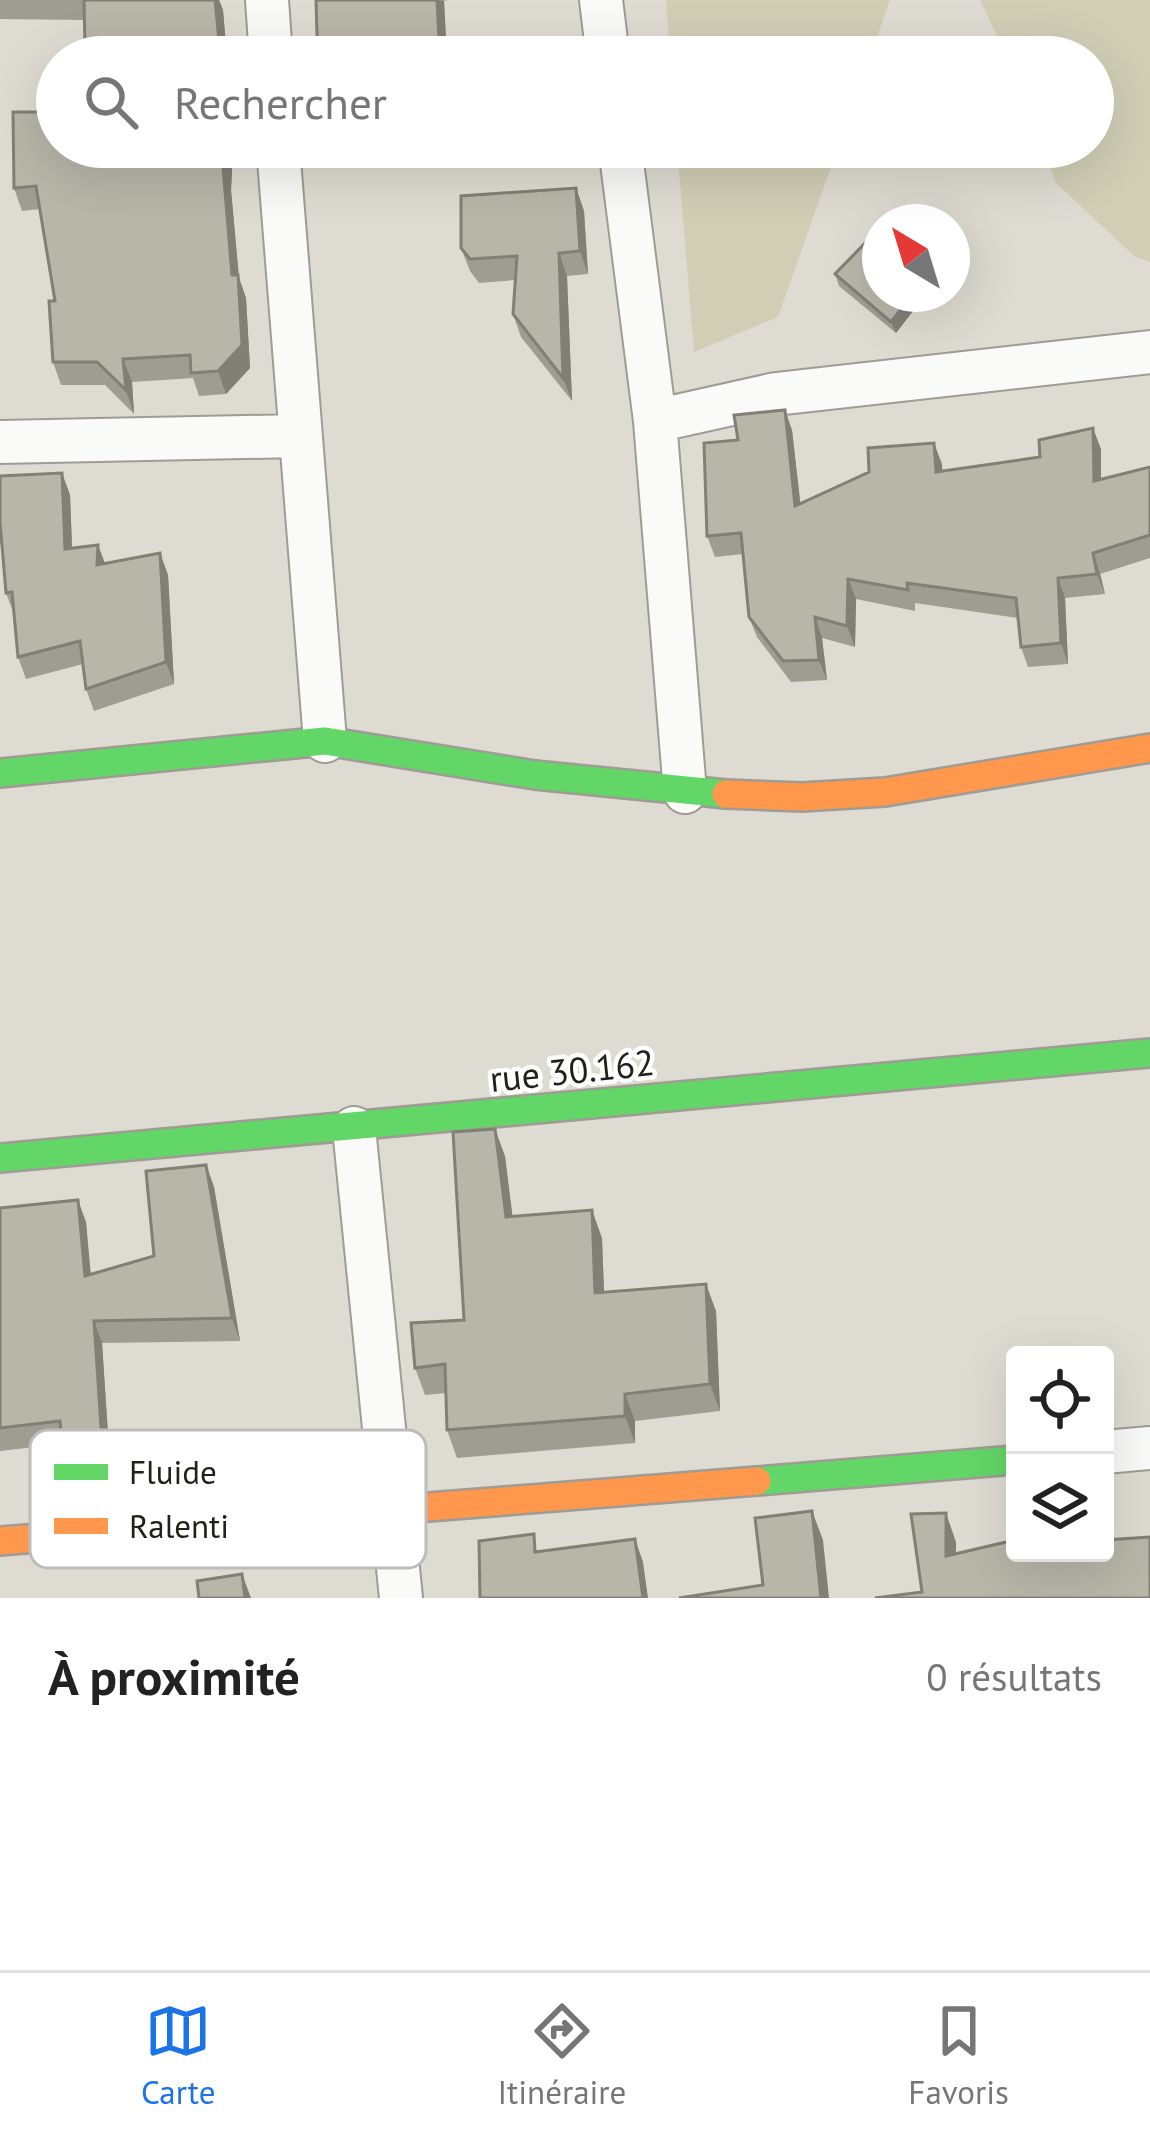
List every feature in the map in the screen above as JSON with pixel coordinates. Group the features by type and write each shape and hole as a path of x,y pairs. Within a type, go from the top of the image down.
{"street":[{"path":"267,0 270,36"},
{"path":"601,0 605,36"},
{"path":"280,168 325,741"},
{"path":"623,168 655,421 685,792"},
{"path":"655,421 776,394 1150,352"},
{"path":"0,442 299,436"},
{"path":"0,773 325,741 535,775 685,792 802,797 885,792 1150,748"},
{"name":"rue 30.162","path":"0,1158 1150,1052"},
{"path":"354,1128 384,1430"},
{"path":"1114,1451 1150,1448"},
{"path":"426,1508 1006,1461"},
{"path":"0,1541 30,1539"},
{"path":"398,1568 401,1598"}],"shaded area":[{"path":"666,0 890,0 877,36 669,36"},
{"path":"980,0 1150,0 1150,262 1134,256 1056,183 1050,168 1114,168 1114,36 997,36"},
{"path":"679,168 831,168 778,317 694,352"}],"building":[{"path":"84,0 215,0 219,36 85,36"},
{"path":"316,0 437,0 439,36 317,35"},
{"path":"13,112 36,112 36,168 223,168 242,345 218,371 191,373 190,355 123,359 126,390 97,362 53,362 49,301 55,301 36,186 14,188"},
{"path":"576,188 580,251 559,253 563,378 513,314 517,256 470,259 461,248 461,196"},
{"path":"862,246 862,297 835,274"},
{"path":"879,312 899,312 891,322"},
{"path":"785,410 795,506 869,472 868,448 934,443 936,472 1040,457 1039,440 1093,428 1094,481 1150,467 1150,535 1093,553 1097,574 1058,578 1061,643 1021,647 1016,598 907,583 908,590 848,579 847,626 815,617 819,660 783,661 749,617 741,533 707,536 704,443 738,440 734,415"},
{"path":"62,473 65,549 98,545 97,565 160,553 166,662 86,689 80,641 18,657 12,592 6,593 0,476"},
{"path":"495,1129 506,1217 592,1210 595,1293 706,1284 710,1384 625,1394 625,1416 447,1430 445,1364 415,1368 411,1323 464,1320 453,1132"},
{"path":"206,1165 232,1318 94,1321 101,1430 61,1430 60,1421 0,1428 0,1208 78,1200 85,1276 154,1256 146,1171"},
{"path":"812,1511 821,1598 679,1598 763,1585 755,1518"},
{"path":"946,1513 946,1556 1006,1542 1006,1562 1114,1562 1114,1539 1150,1537 1150,1598 875,1598 922,1592 911,1514"},
{"path":"534,1534 535,1552 635,1539 643,1598 480,1598 479,1541"},
{"path":"242,1574 245,1598 199,1598 197,1581"}],"traffic: fast":[{"path":"0,773 325,741 535,775 726,794"},
{"path":"0,1158 1150,1053"},
{"path":"757,1481 1006,1461"}],"traffic: slow":[{"path":"726,794 802,797 885,792 1150,748"},
{"path":"426,1507 757,1481"},
{"path":"0,1541 30,1539"}]}
